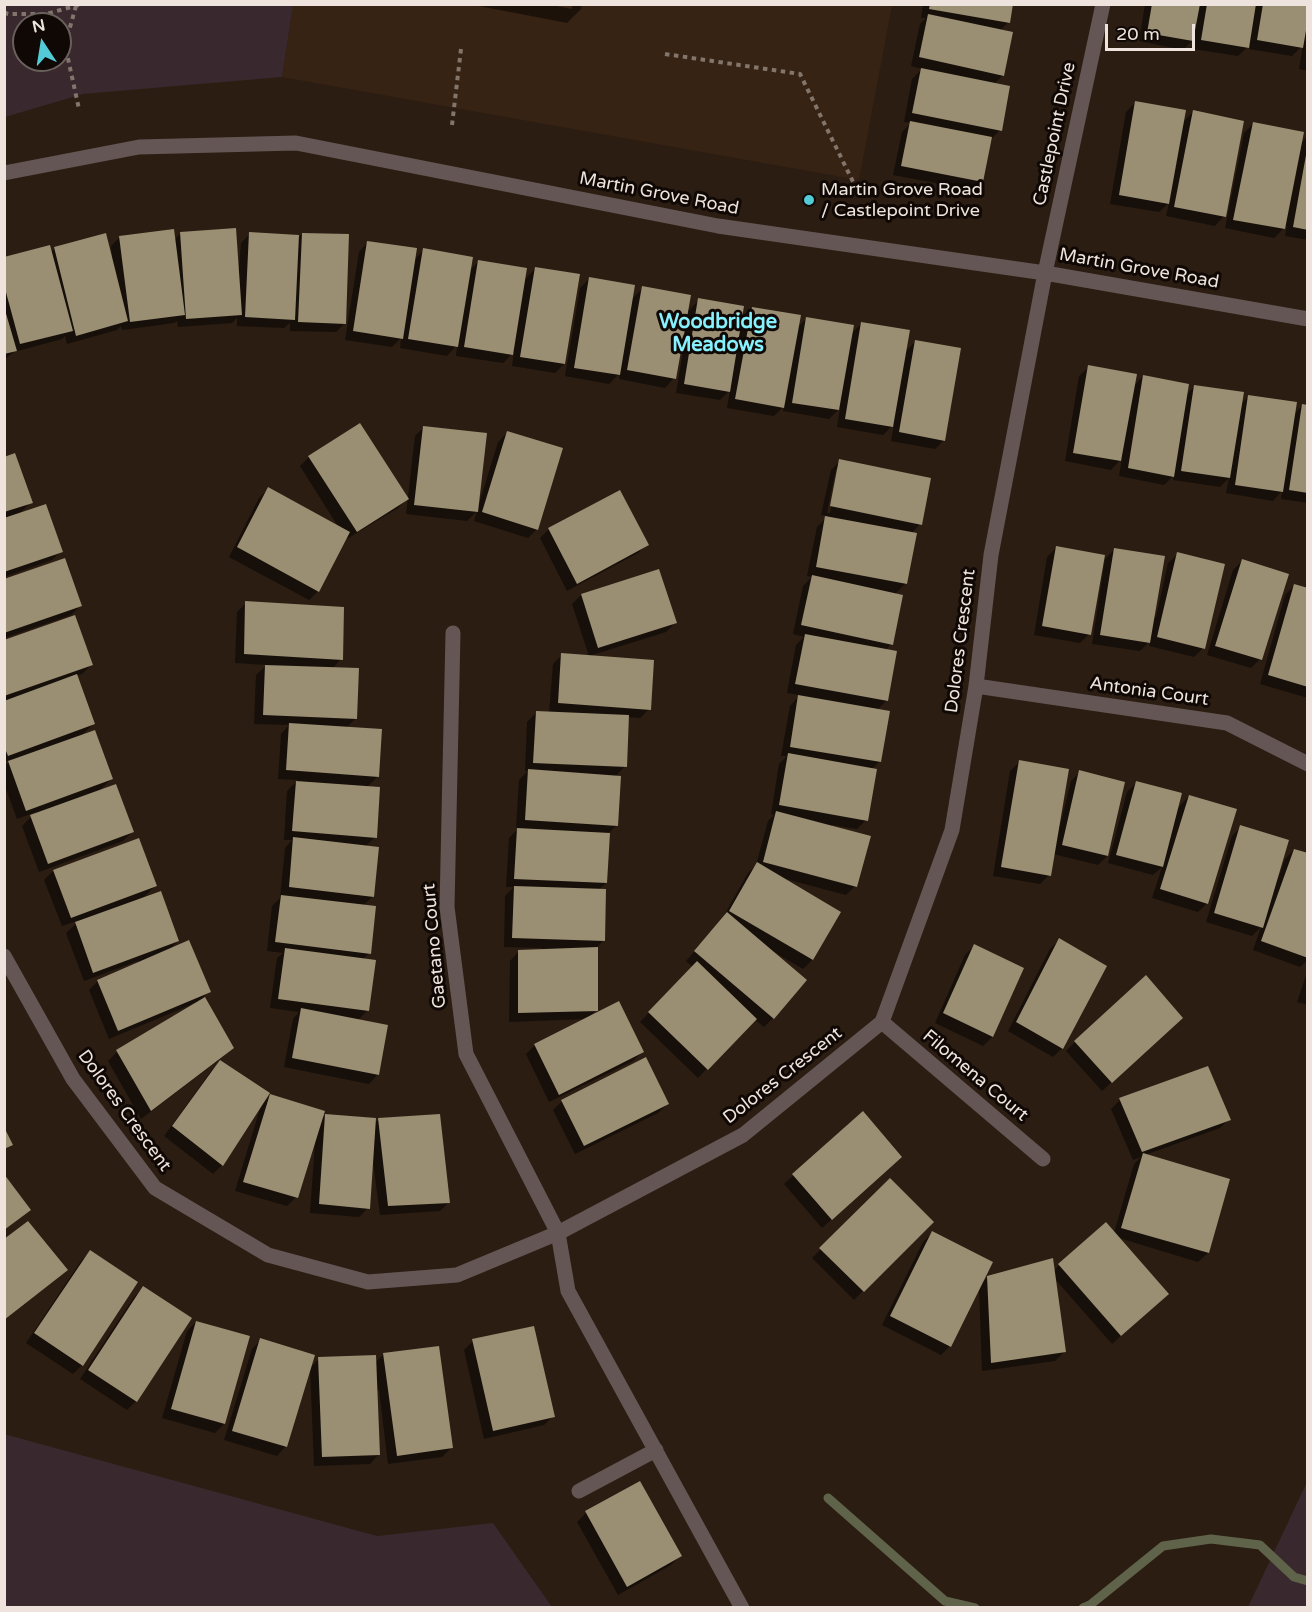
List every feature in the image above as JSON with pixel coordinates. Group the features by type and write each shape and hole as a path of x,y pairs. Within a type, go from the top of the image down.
{"street":[{"name":"Castlepoint Drive","path":"1045,273 1103,4"},
{"name":"Martin Grove Road","path":"4,173 140,147 296,143 718,226 1045,273 1308,319"},
{"name":"Dolores Crescent","path":"4,956 73,1079 155,1188 268,1255 368,1282 457,1275 558,1233 743,1135 882,1022 952,830 976,686 991,555 1045,273"},
{"name":"Gaetano Court","path":"453,633 447,907 466,1054 558,1233 568,1291 742,1608"},
{"name":"Antonia Court","path":"976,686 1227,723 1308,764"},
{"name":"Filomena Court","path":"882,1022 1044,1159"},
{"path":"579,1491 656,1450"}],"path":[{"path":"47,12 82,4"},
{"path":"452,125 461,49"},
{"path":"665,54 800,74 860,196"},
{"path":"71,72 79,109"}],"shaded area":[{"path":"5,4 293,4 282,77 83,94 5,117"},
{"path":"293,5 892,5 859,180 282,77"},
{"path":"4,1434 377,1536 493,1523 552,1607 5,1607"},
{"path":"1307,1482 1307,1607 1248,1607"}],"building":[{"path":"930,4 1013,4 1010,23 929,9"},
{"path":"1152,4 1200,4 1193,41 1147,33"},
{"path":"1207,4 1256,4 1249,48 1201,40"},
{"path":"1263,4 1308,4 1303,48 1257,40"},
{"path":"928,14 1013,32 1004,76 919,57"},
{"path":"921,68 1010,86 1002,131 912,113"},
{"path":"1135,101 1186,110 1169,204 1119,195"},
{"path":"1193,110 1244,121 1226,217 1174,207"},
{"path":"910,121 992,137 983,182 901,166"},
{"path":"1253,122 1304,132 1285,229 1233,220"},
{"path":"1306,155 1308,155 1308,230 1293,227"},
{"path":"236,228 242,315 186,319 180,232"},
{"path":"174,229 185,315 130,322 119,236"},
{"path":"249,232 299,235 295,320 245,317"},
{"path":"106,233 128,321 76,336 54,247"},
{"path":"302,233 349,234 346,324 298,322"},
{"path":"367,241 417,248 403,339 353,331"},
{"path":"50,245 73,331 20,344 4,285 4,257"},
{"path":"423,248 473,257 458,347 408,339"},
{"path":"478,260 527,268 513,355 464,347"},
{"path":"535,267 580,274 565,364 520,357"},
{"path":"589,277 635,285 620,375 574,368"},
{"path":"642,286 691,295 676,379 627,370"},
{"path":"698,298 744,306 730,392 684,384"},
{"path":"752,307 801,315 784,408 735,399"},
{"path":"4,311 17,351 4,354"},
{"path":"806,317 854,325 839,410 792,403"},
{"path":"861,322 910,330 893,427 845,419"},
{"path":"915,340 961,348 945,441 899,432"},
{"path":"1088,365 1137,374 1121,461 1073,453"},
{"path":"1143,375 1189,384 1174,477 1128,468"},
{"path":"1194,385 1244,392 1230,478 1181,471"},
{"path":"1248,395 1297,402 1283,492 1235,485"},
{"path":"1302,404 1308,405 1308,493 1289,490"},
{"path":"360,423 409,499 357,532 308,456"},
{"path":"423,426 487,433 478,512 414,505"},
{"path":"507,431 563,448 538,530 482,512"},
{"path":"15,453 33,503 4,512 4,457"},
{"path":"839,459 931,478 922,525 830,506"},
{"path":"268,487 350,532 319,592 237,547"},
{"path":"620,490 649,545 577,584 548,528"},
{"path":"46,504 63,552 4,572 4,518"},
{"path":"825,516 917,533 907,584 816,567"},
{"path":"1056,546 1105,555 1091,635 1042,626"},
{"path":"1114,548 1165,556 1150,643 1100,635"},
{"path":"1177,552 1225,564 1205,649 1157,637"},
{"path":"65,558 82,606 4,633 4,579"},
{"path":"1242,559 1289,574 1262,660 1215,646"},
{"path":"659,569 677,623 598,648 581,594"},
{"path":"812,575 903,595 893,645 801,625"},
{"path":"1294,584 1308,588 1308,687 1268,675"},
{"path":"245,601 344,607 343,660 244,654"},
{"path":"75,615 93,665 4,696 4,640"},
{"path":"805,634 897,651 888,701 795,684"},
{"path":"561,653 654,660 651,710 558,703"},
{"path":"265,665 359,668 357,719 263,715"},
{"path":"77,674 95,724 8,756 4,746 4,701"},
{"path":"798,695 890,711 881,762 790,747"},
{"path":"536,711 629,715 627,767 533,763"},
{"path":"289,723 382,729 379,777 286,770"},
{"path":"95,730 113,779 26,811 8,761"},
{"path":"788,753 877,769 868,821 779,805"},
{"path":"1019,760 1069,769 1051,876 1001,867"},
{"path":"528,769 621,776 618,826 525,820"},
{"path":"1079,770 1125,782 1108,856 1062,845"},
{"path":"296,781 380,787 377,838 292,831"},
{"path":"1136,781 1182,793 1163,867 1116,855"},
{"path":"116,784 134,832 48,864 30,815"},
{"path":"1189,795 1237,809 1208,904 1160,889"},
{"path":"776,811 871,836 857,887 763,862"},
{"path":"1240,825 1289,840 1263,928 1214,913"},
{"path":"517,828 610,833 607,883 514,879"},
{"path":"293,837 379,847 374,897 289,887"},
{"path":"139,838 157,886 71,918 53,870"},
{"path":"1294,849 1308,853 1308,958 1261,941"},
{"path":"757,862 841,912 813,960 729,911"},
{"path":"514,886 606,889 605,941 512,938"},
{"path":"161,891 179,941 93,973 75,922"},
{"path":"281,895 376,906 371,954 275,942"},
{"path":"727,912 807,980 774,1019 694,951"},
{"path":"1059,938 1107,966 1063,1049 1016,1022"},
{"path":"189,940 211,992 118,1031 97,980"},
{"path":"974,944 1024,968 993,1037 943,1013"},
{"path":"598,947 598,1011 518,1013 518,950"},
{"path":"285,948 376,960 369,1011 278,999"},
{"path":"697,961 757,1019 708,1070 648,1012"},
{"path":"1146,975 1183,1018 1112,1083 1074,1041"},
{"path":"205,997 234,1048 151,1111 116,1050"},
{"path":"619,1001 644,1052 559,1095 534,1044"},
{"path":"301,1008 388,1025 379,1075 292,1058"},
{"path":"646,1057 669,1104 584,1146 561,1100"},
{"path":"220,1060 270,1093 223,1166 172,1126"},
{"path":"1208,1066 1231,1120 1142,1152 1119,1098"},
{"path":"270,1094 325,1111 298,1198 243,1182"},
{"path":"863,1111 902,1157 832,1220 792,1174"},
{"path":"325,1114 376,1118 370,1209 319,1204"},
{"path":"440,1114 450,1203 388,1206 378,1118"},
{"path":"4,1127 13,1145 4,1149"},
{"path":"1143,1153 1230,1179 1209,1253 1121,1228"},
{"path":"4,1174 31,1210 4,1230"},
{"path":"890,1178 934,1222 864,1292 819,1248"},
{"path":"28,1221 68,1270 4,1320 4,1239"},
{"path":"1106,1222 1169,1294 1121,1336 1058,1264"},
{"path":"932,1231 993,1262 951,1347 890,1316"},
{"path":"90,1250 138,1282 83,1366 34,1333"},
{"path":"1053,1258 1066,1352 991,1363 987,1276"},
{"path":"143,1286 192,1318 137,1402 88,1370"},
{"path":"196,1321 250,1336 225,1424 171,1409"},
{"path":"534,1326 555,1417 493,1431 472,1339"},
{"path":"260,1338 315,1355 287,1447 232,1431"},
{"path":"439,1346 453,1448 397,1456 383,1353"},
{"path":"376,1355 380,1455 322,1457 318,1357"},
{"path":"640,1481 682,1556 627,1587 585,1511"}],"waterway":[{"path":"828,1498 945,1601 975,1608"},
{"path":"1083,1608 1090,1605 1163,1546 1211,1539 1260,1545 1294,1577 1308,1581"}],"place":[{"name":"Martin Grove Road / Castlepoint Drive","path":"809,200"}],"district":[{"name":"Woodbridge Meadows","path":"718,334"}]}
